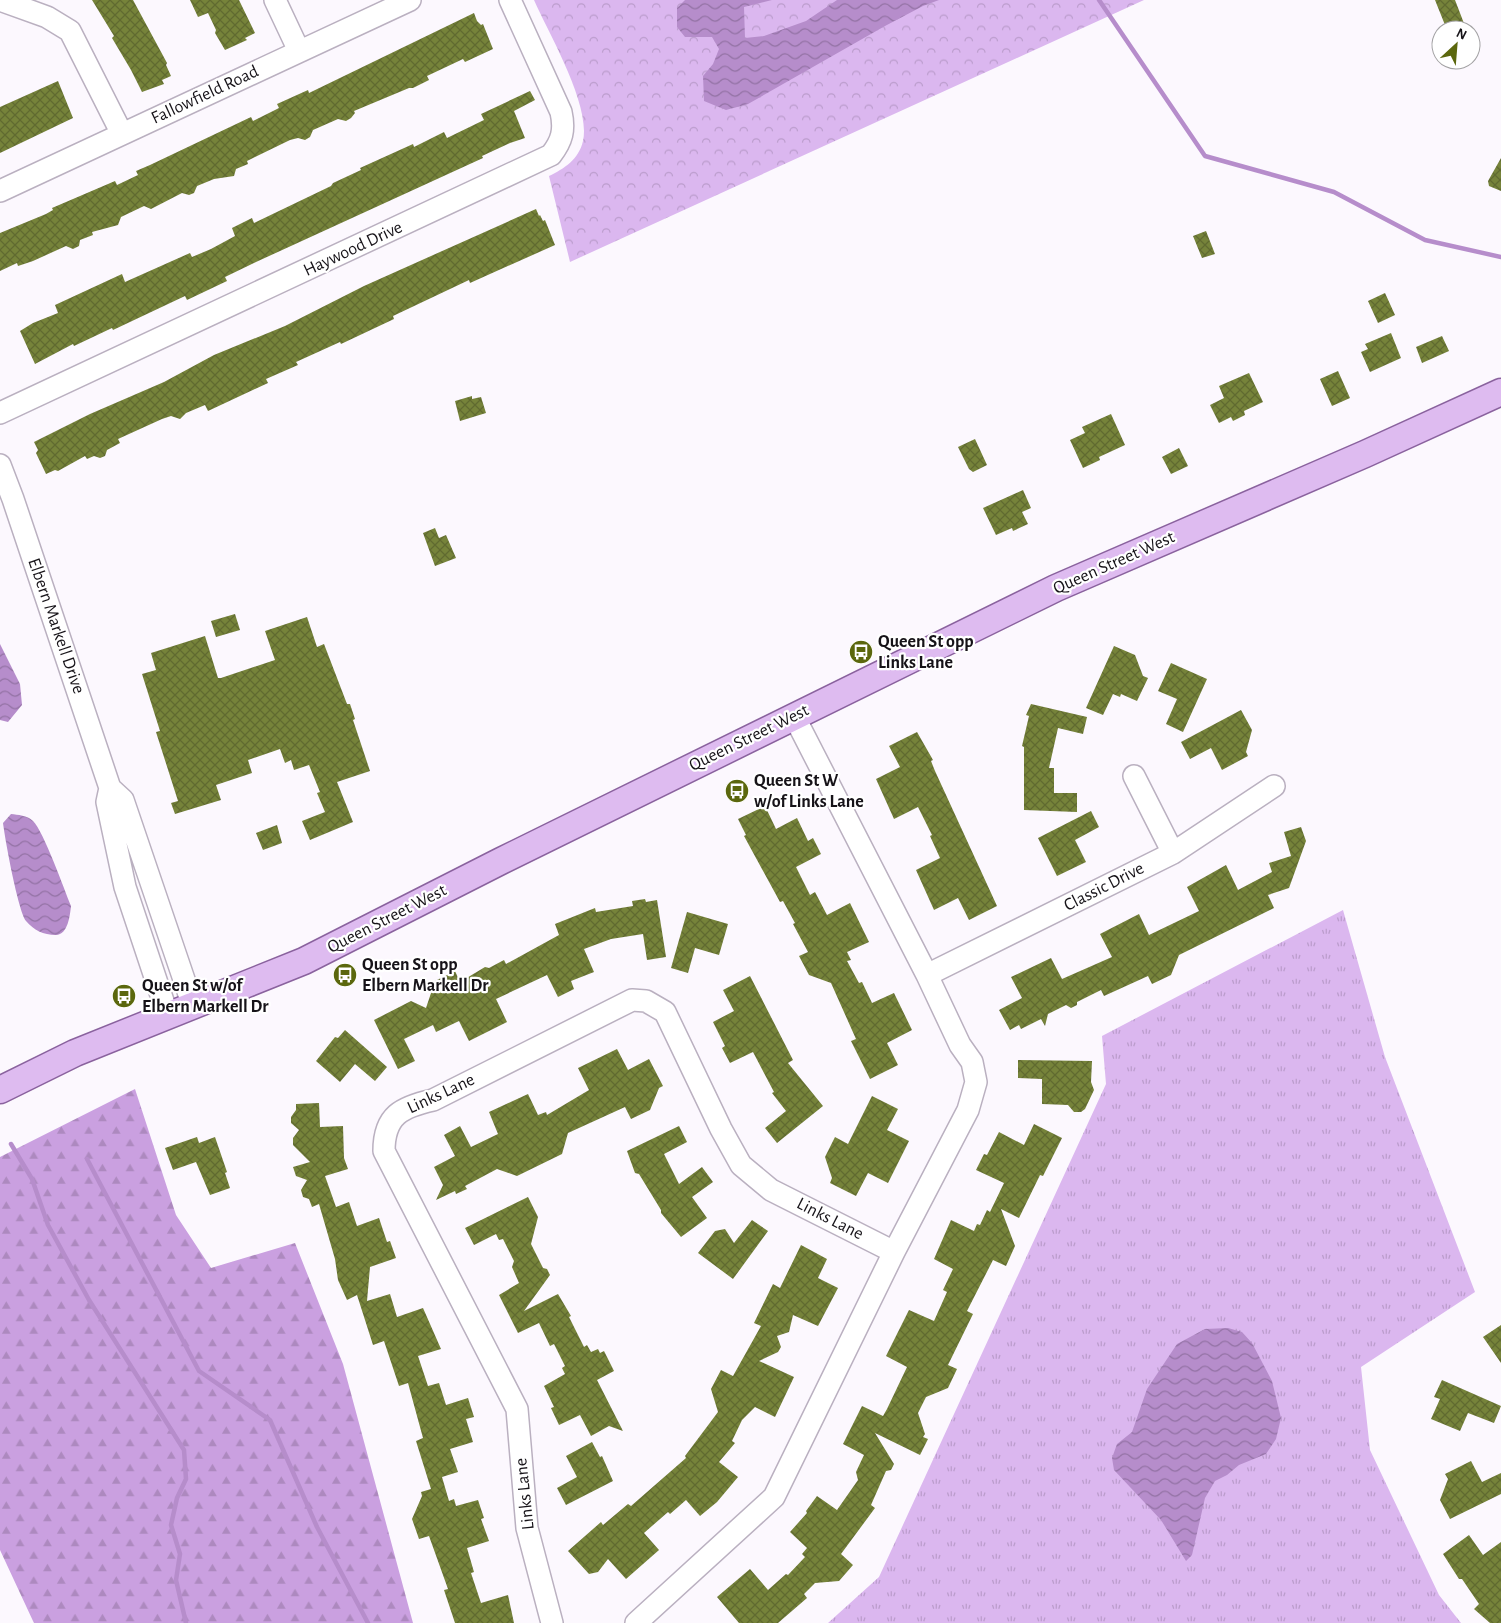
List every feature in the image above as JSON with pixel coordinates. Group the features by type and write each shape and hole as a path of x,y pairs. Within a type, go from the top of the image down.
{"main road":[{"name":"Queen Street West","path":"0,1090 75,1053 304,961 794,716 1056,588 1365,454 1501,392"}],"street":[{"path":"0,0 47,17 70,31 122,134"},
{"path":"275,0 300,51"},
{"name":"Fallowfield Road","path":"0,191 410,0"},
{"name":"Haywood Drive","path":"0,413 551,155 561,141 564,131 561,112 510,0"},
{"name":"Elbern Markell Drive","path":"0,465 14,499 110,788 123,800 193,1006"},
{"path":"636,1623 774,1496 894,1252 968,1110 976,1082 972,1062 960,1045 928,976 794,716"},
{"path":"1134,776 1173,853"},
{"name":"Classic Drive","path":"928,976 1173,853 1274,786"},
{"name":"Elbern Markell Drive","path":"110,788 107,802 125,887 168,1016"},
{"name":"Links Lane","path":"552,1623 527,1528 517,1409 384,1151 384,1132 393,1118 410,1106 434,1100 632,1000 646,1001 665,1012 721,1129 741,1165 771,1190 894,1252"}],"green space":[{"path":"534,0 1144,0 570,262 549,176 565,167 578,153 583,141 584,126 575,90"},
{"path":"1343,910 1385,1057 1475,1292 1361,1367 1370,1450 1439,1595 1461,1623 828,1623 879,1577 1106,1084 1102,1036"},
{"path":"135,1089 176,1215 211,1268 295,1243 343,1364 413,1623 34,1623 0,1550 0,1157"}],"water":[{"path":"685,0 772,0 744,7 745,38 764,36 806,21 837,0 939,0 923,6 885,26 748,104 726,110 704,101 703,76 713,64 719,49 712,37 685,37 677,27 677,8"},
{"path":"0,644 20,684 22,705 8,722 0,720"},
{"path":"11,814 25,816 33,821 38,827 54,861 71,906 68,924 60,934 51,935 39,931 26,921 23,914 12,874 3,823"},
{"path":"1228,1328 1242,1332 1252,1343 1272,1381 1281,1418 1276,1439 1266,1454 1239,1465 1227,1475 1215,1481 1205,1498 1192,1555 1186,1561 1161,1520 1114,1470 1112,1458 1117,1444 1132,1432 1147,1389 1177,1344 1205,1329"}],"building":[{"path":"92,0 133,0 167,63 166,65 171,76 162,80 164,84 142,92 112,38 114,36"},
{"path":"190,0 239,0 255,33 245,38 247,40 225,50 215,33 216,30 208,13 198,17"},
{"path":"1435,0 1455,0 1463,20 1443,20"},
{"path":"474,13 477,21 481,25 483,24 493,49 465,62 463,59 427,76 429,80 413,88 354,111 355,113 351,118 346,121 338,119 313,130 310,137 305,140 298,138 290,140 247,161 248,164 236,169 234,176 214,179 197,186 194,193 189,195 182,193 151,209 144,206 121,217 118,225 92,232 93,235 80,240 79,246 73,249 66,246 33,261 18,266 17,263 0,271 0,233 46,214 53,210 52,208 115,181 117,185 138,175 136,171 251,117 253,121 279,108 277,104 308,90 309,93"},
{"path":"58,81 73,118 0,153 0,107"},
{"path":"530,91 535,100 514,111 525,138 510,143 482,156 483,158 256,262 225,277 227,281 187,300 185,296 113,330 112,328 74,346 73,344 35,364 20,331 33,323 58,313 55,305 122,274 125,282 190,253 192,257 211,249 235,236 232,228 252,218 254,223 331,186 333,183 361,170 360,168 413,144 414,147 444,132 447,138 484,120 481,114"},
{"path":"1501,158 1501,191 1489,186 1488,181"},
{"path":"536,209 543,221 545,220 555,245 470,283 469,280 393,316 394,319 341,344 340,342 296,362 298,365 266,379 268,383 208,411 205,405 186,413 180,419 171,416 162,419 118,439 120,443 107,450 105,456 100,458 94,456 87,459 85,456 58,471 55,470 46,474 36,453 38,450 34,442 90,414 164,382 214,355 285,326 364,286"},
{"path":"1206,231 1215,254 1202,258 1193,236"},
{"path":"1385,293 1395,315 1378,323 1368,301"},
{"path":"1391,333 1401,358 1370,372 1361,352 1368,349 1365,344"},
{"path":"1442,336 1449,351 1422,363 1416,347"},
{"path":"1338,371 1350,398 1332,406 1320,379"},
{"path":"1249,373 1263,402 1244,411 1245,415 1233,421 1231,417 1219,423 1210,405 1224,398 1219,386"},
{"path":"472,396 472,399 481,397 486,413 460,421 455,401"},
{"path":"1111,414 1125,445 1099,457 1100,460 1083,468 1070,440 1085,433 1082,427"},
{"path":"975,439 987,465 973,472 969,469 958,447"},
{"path":"1179,448 1188,466 1171,474 1162,457"},
{"path":"1023,490 1031,508 1022,512 1028,524 1013,531 1012,528 996,535 983,508"},
{"path":"435,528 439,538 446,535 456,558 435,566 423,533"},
{"path":"235,614 240,630 216,637 211,621"},
{"path":"307,617 317,647 324,644 347,704 350,704 355,719 353,720 370,771 337,782 353,822 310,840 302,821 325,812 317,793 320,792 309,765 294,770 291,760 285,763 280,749 248,760 252,773 216,785 221,800 175,814 171,803 178,801 156,732 160,731 142,674 156,670 151,653 205,636 218,678 221,678 275,660 265,631"},
{"path":"1114,646 1135,655 1143,676 1148,678 1137,701 1121,694 1120,697 1113,694 1103,715 1086,708"},
{"path":"1171,663 1207,679 1183,732 1166,724 1177,699 1158,691"},
{"path":"1031,704 1087,717 1083,734 1058,728 1049,768 1054,768 1054,793 1077,793 1077,812 1024,810 1024,747 1022,746 1029,716 1026,715"},
{"path":"1241,710 1252,730 1246,752 1248,756 1222,770 1211,748 1190,759 1181,742"},
{"path":"917,732 933,760 931,761 935,771 997,906 969,920 958,898 934,910 916,870 940,858 930,836 932,835 918,807 894,819 876,779 900,767 889,746"},
{"path":"765,806 776,829 797,818 808,841 813,838 821,854 796,867 810,895 815,892 827,915 850,903 869,942 847,952 851,960 847,961 859,983 862,982 872,1003 894,993 912,1030 887,1043 898,1065 870,1079 851,1041 856,1039 831,983 809,975 799,956 808,952 793,924 795,923 783,901 780,902 744,836 746,835 738,819"},
{"path":"1091,811 1099,827 1075,840 1086,862 1057,876 1038,838"},
{"path":"277,825 282,843 263,850 256,833"},
{"path":"1301,827 1306,841 1289,888 1268,895 1274,908 1179,955 1171,975 1152,984 1148,976 1104,996 1101,990 1077,1002 1077,1005 1071,1008 1066,1005 1048,1014 1045,1026 1041,1019 1021,1029 1019,1025 1010,1030 999,1010 1022,998 1011,977 1051,958 1062,979 1112,957 1100,934 1139,914 1149,935 1199,911 1187,887 1226,865 1238,890 1272,872 1269,863 1291,856 1284,832"},
{"path":"645,899 646,902 657,900 666,957 647,960 643,934 611,939 584,949 594,972 571,981 574,989 558,997 547,975 496,999 507,1022 469,1041 459,1021 436,1032 433,1025 404,1039 415,1061 398,1069 374,1020 411,1001 426,1008 435,981 455,971 460,982 485,967 489,968 504,960 506,964 559,935 555,924 595,908 596,912 633,906 632,901"},
{"path":"687,912 728,924 719,955 695,948 688,973 671,968"},
{"path":"750,976 793,1060 788,1063 823,1106 777,1143 765,1128 786,1111 772,1093 774,1092 753,1052 730,1063 722,1048 725,1046 713,1022 734,1011 723,990"},
{"path":"345,1030 387,1067 375,1081 355,1064 340,1082 316,1061 335,1037 338,1038"},
{"path":"617,1049 628,1070 649,1059 663,1086 659,1088 650,1110 631,1119 625,1107 568,1133 562,1154 517,1176 497,1169 465,1186 467,1189 456,1194 455,1191 436,1200 443,1185 434,1167 455,1156 444,1135 460,1126 471,1147 498,1134 489,1112 528,1094 538,1115 546,1112 547,1115 589,1090 578,1068"},
{"path":"1018,1060 1092,1061 1091,1082 1094,1090 1085,1109 1081,1112 1074,1112 1068,1105 1042,1104 1042,1079 1018,1078"},
{"path":"872,1096 898,1109 887,1130 909,1141 888,1183 868,1173 856,1196 830,1183 832,1178 825,1157 835,1137 848,1144"},
{"path":"319,1103 320,1127 343,1126 344,1158 348,1169 325,1176 336,1207 349,1202 357,1226 379,1218 387,1242 390,1241 396,1258 370,1267 367,1301 390,1294 397,1317 423,1308 441,1349 418,1356 428,1386 439,1383 446,1405 468,1398 474,1417 466,1419 473,1442 450,1449 458,1472 442,1477 449,1501 454,1499 456,1506 478,1500 484,1518 481,1519 489,1541 467,1548 474,1572 471,1573 481,1603 508,1595 514,1623 455,1623 444,1590 448,1589 429,1536 419,1539 412,1519 422,1496 421,1492 431,1489 416,1441 423,1438 408,1383 399,1386 384,1341 373,1345 357,1295 347,1300 338,1280 335,1259 319,1204 312,1207 309,1199 303,1197 301,1190 307,1180 296,1176 293,1167 310,1162 293,1145 293,1138 299,1130 291,1123 291,1117 296,1110 296,1104"},
{"path":"1034,1124 1062,1138 1043,1176 1040,1175 1019,1218 1001,1209 1015,1246 1006,1266 993,1260 967,1311 973,1314 948,1365 957,1369 948,1388 926,1397 918,1413 925,1434 923,1437 928,1439 920,1455 875,1433 894,1464 891,1470 886,1471 871,1505 875,1508 841,1554 853,1565 839,1581 815,1583 804,1594 807,1598 778,1623 739,1623 717,1597 750,1569 768,1590 786,1574 788,1575 805,1557 802,1554 807,1548 790,1532 807,1513 806,1511 817,1496 837,1510 858,1480 856,1472 864,1455 843,1444 862,1406 883,1416 887,1409 907,1367 886,1356 909,1310 934,1321 947,1292 943,1290 953,1269 934,1259 951,1220 974,1231 977,1224 980,1225 987,1210 990,1212 1004,1183 976,1170 984,1154 987,1155 999,1132 1024,1145"},
{"path":"679,1126 687,1142 664,1154 679,1184 702,1167 713,1182 692,1197 707,1218 681,1237 661,1213 639,1174 635,1173 627,1151"},
{"path":"197,1137 199,1143 215,1137 227,1172 225,1173 230,1188 210,1195 196,1162 173,1170 165,1148"},
{"path":"528,1197 538,1217 531,1244 543,1268 547,1269 550,1275 524,1311 558,1294 571,1316 569,1317 584,1347 587,1345 591,1352 598,1349 600,1353 604,1351 614,1371 597,1380 623,1431 609,1426 591,1436 580,1415 559,1425 551,1408 554,1407 544,1386 565,1374 562,1368 565,1366 554,1344 550,1346 539,1323 518,1333 499,1295 519,1283 512,1267 514,1261 503,1239 499,1240 496,1234 474,1245 465,1228"},
{"path":"752,1220 768,1231 733,1279 698,1253 715,1231 725,1229 734,1243"},
{"path":"801,1245 827,1259 818,1278 838,1288 818,1326 793,1315 789,1332 777,1336 781,1347 778,1352 759,1361 794,1377 775,1417 755,1407 742,1420 732,1441 735,1443 719,1462 738,1477 717,1502 700,1516 686,1500 670,1514 668,1512 644,1533 659,1550 626,1579 608,1559 598,1572 589,1574 568,1551 601,1522 603,1525 628,1504 631,1506 686,1458 685,1456 718,1412 711,1389 721,1370 733,1376 761,1326 754,1323 773,1284 780,1288"},
{"path":"1501,1325 1501,1363 1483,1337"},
{"path":"1442,1380 1501,1406 1494,1423 1468,1413 1460,1431 1431,1419 1440,1399 1434,1397"},
{"path":"592,1442 600,1457 602,1456 613,1481 566,1505 557,1488 577,1477 566,1456"},
{"path":"1471,1461 1482,1482 1501,1473 1501,1494 1450,1519 1440,1500 1448,1479 1445,1474"},
{"path":"1469,1535 1483,1555 1501,1542 1501,1623 1490,1623 1474,1609 1479,1604 1462,1579 1459,1579 1443,1554"}],"waterway":[{"path":"1099,0 1205,156 1334,192 1425,240 1501,257"},
{"path":"11,1144 32,1179 48,1225 89,1300 184,1450 186,1479 177,1498 171,1525 180,1554 176,1580 186,1623"},
{"path":"87,1159 199,1371 270,1420 317,1527 368,1623"}],"place":[{"name":"Queen St opp Links Lane","path":"861,652"},
{"name":"Queen St W w/of Links Lane","path":"737,791"},
{"name":"Queen St opp Elbern Markell Dr","path":"345,975"},
{"name":"Queen St w/of Elbern Markell Dr","path":"124,996"}]}
